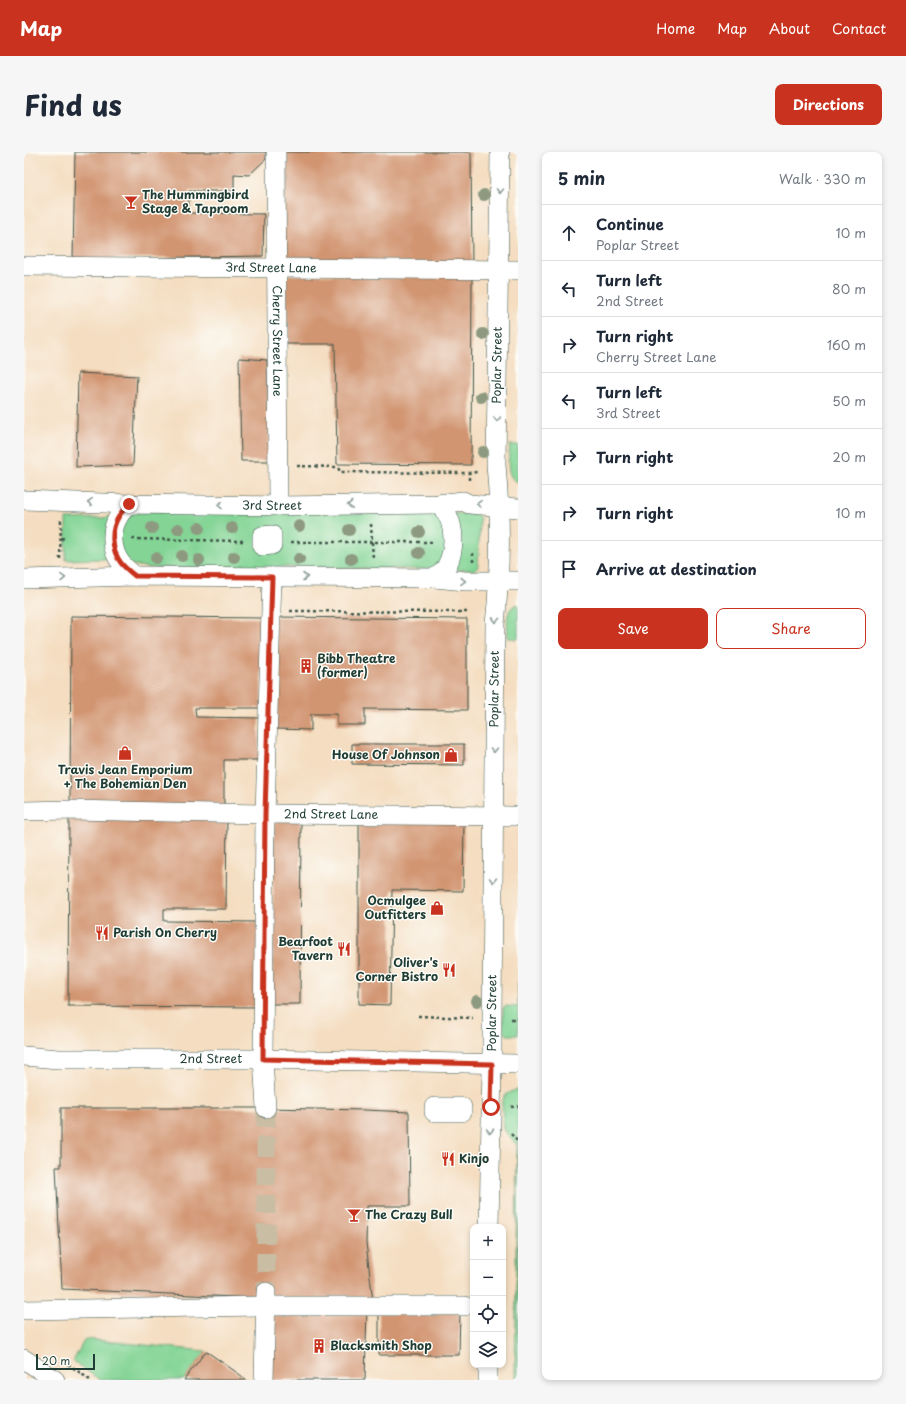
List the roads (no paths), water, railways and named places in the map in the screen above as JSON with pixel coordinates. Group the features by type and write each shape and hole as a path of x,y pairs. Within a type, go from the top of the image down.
{"street":[{"name":"Cherry Street Lane","path":"276,152 278,506"},
{"name":"Poplar Street","path":"490,1224 495,624 509,581 509,507 496,464 500,152"},
{"name":"3rd Street Lane","path":"24,266 518,270"},
{"name":"3rd Street","path":"24,500 129,504 278,506 438,504 464,501 469,504 509,507"},
{"path":"129,504 119,516 114,527 112,538 114,550 121,562 135,576"},
{"path":"434,578 442,574 447,566 451,557 452,542 451,524 447,515 438,504"},
{"path":"24,579 135,576 434,578 465,581 509,581"},
{"path":"266,1108 263,1059 265,814 272,577"},
{"name":"2nd Street Lane","path":"24,811 70,810 265,814 518,816"},
{"name":"2nd Street","path":"24,1056 58,1059 263,1059 518,1064"},
{"path":"24,1310 266,1299 465,1306"},
{"path":"264,1380 266,1299"},
{"path":"24,1359 55,1380"},
{"path":"488,1368 488,1380"}],"tunnel":[{"path":"266,1108 266,1292"}],"place":[{"name":"The Hummingbird Stage & Taproom","path":"131,202"},
{"name":"Bibb Theatre (former)","path":"306,666"},
{"name":"Travis Jean Emporium + The Bohemian Den","path":"125,753"},
{"name":"House Of Johnson","path":"451,755"},
{"name":"Ocmulgee Outfitters","path":"437,908"},
{"name":"Parish On Cherry","path":"102,933"},
{"name":"Bearfoot Tavern","path":"344,949"},
{"name":"Oliver's Corner Bistro","path":"449,970"},
{"name":"Kinjo","path":"448,1159"},
{"name":"The Crazy Bull","path":"354,1215"},
{"name":"Blacksmith Shop","path":"319,1346"}]}
